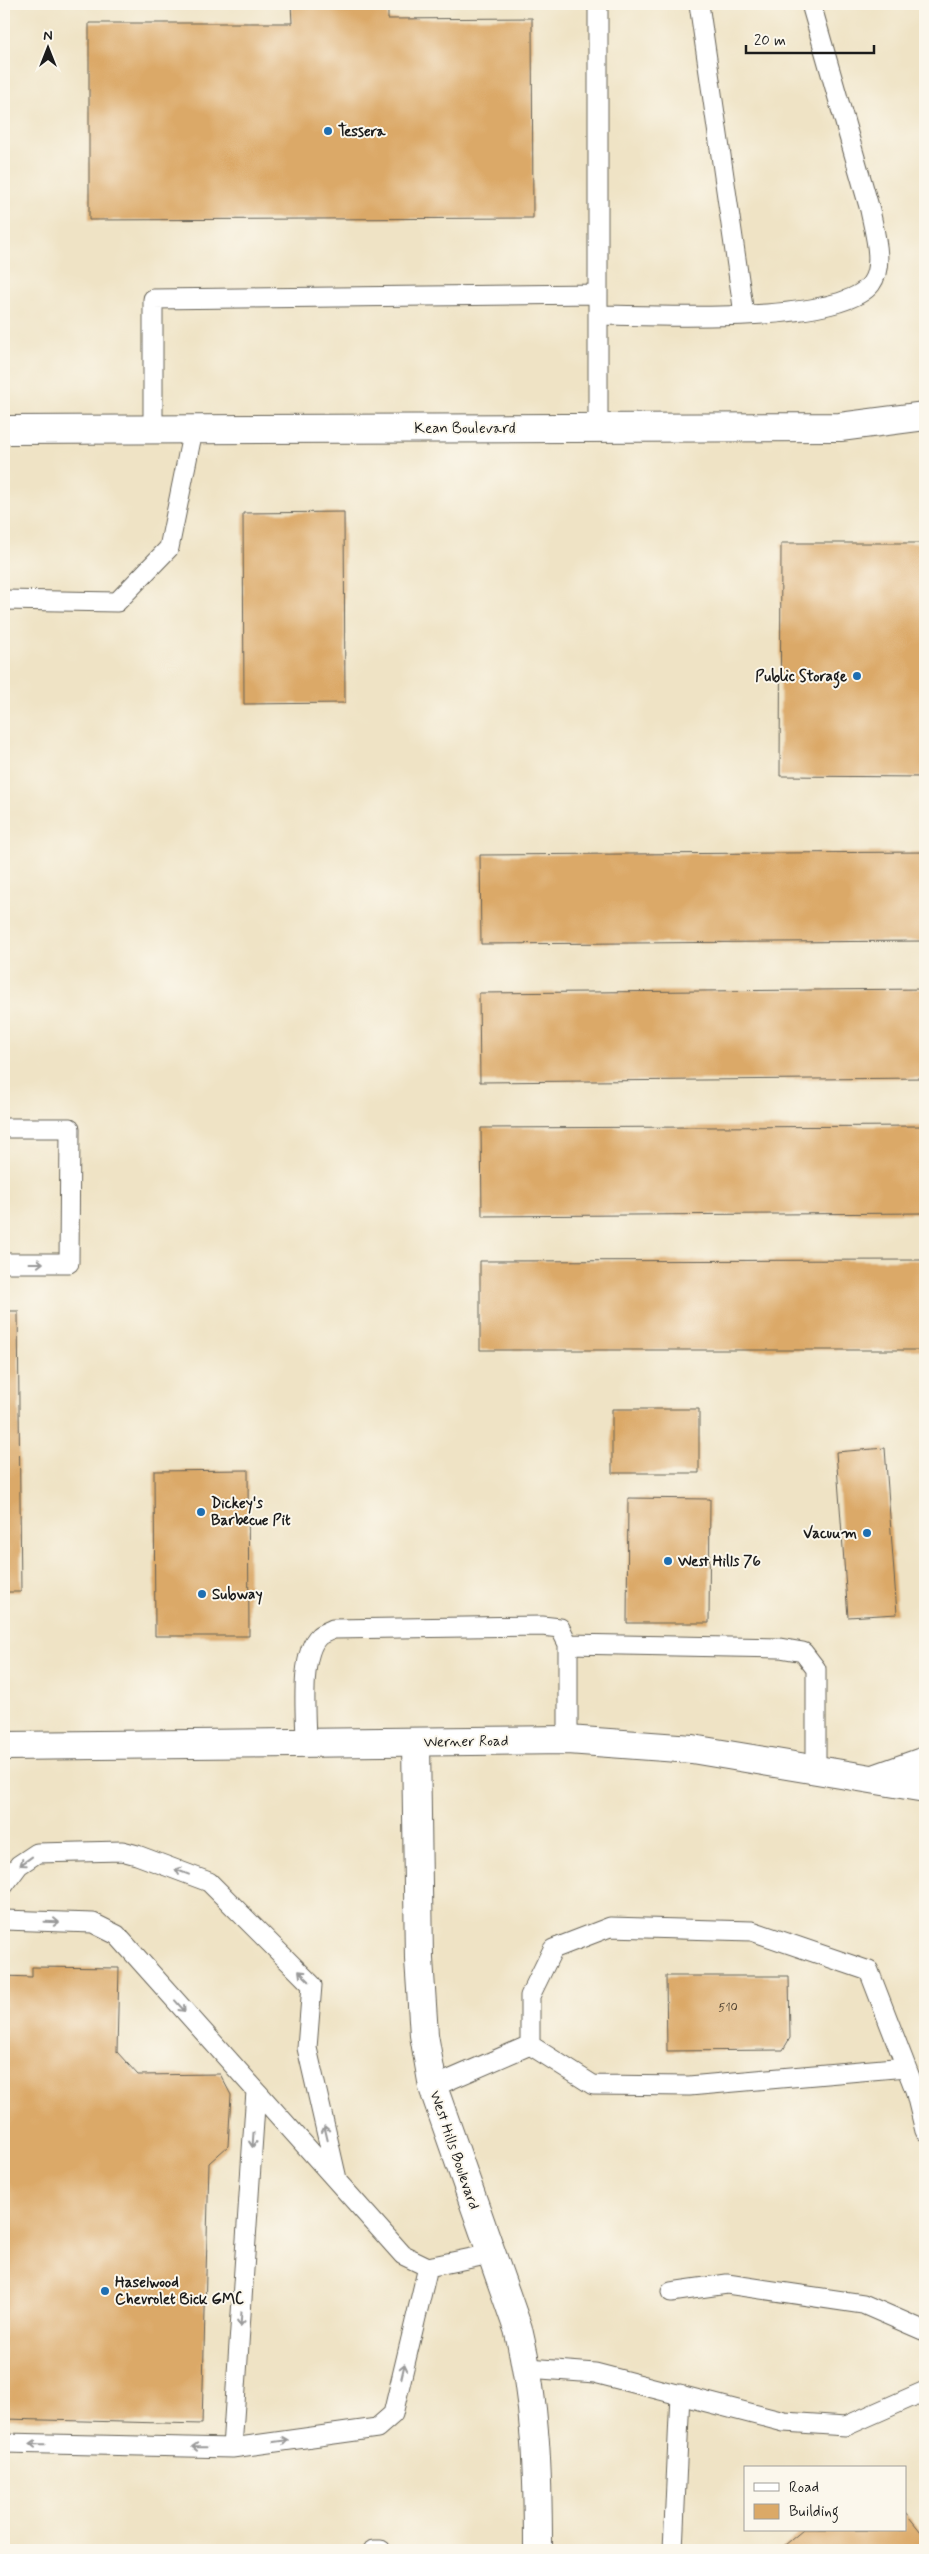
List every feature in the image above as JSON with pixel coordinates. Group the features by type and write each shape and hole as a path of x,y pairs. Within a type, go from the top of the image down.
{"street":[{"name":"Kean Boulevard","path":"4,430 840,427 925,416"},
{"name":"Werner Road","path":"4,1746 568,1740 692,1749 925,1788"},
{"name":"West Hills Boulevard","path":"416,1742 419,1959 424,2035 433,2087 518,2328 528,2368 537,2463 538,2550"},
{"path":"873,1779 925,1762"}],"lane":[{"path":"598,4 598,428"},
{"path":"699,4 744,314"},
{"path":"598,315 794,312 844,301 862,293 872,283 877,263 876,238 870,210 811,4"},
{"path":"153,430 153,299 598,294"},
{"path":"4,600 117,602 169,548 193,430"},
{"path":"4,1128 70,1128 69,1263 4,1263"},
{"path":"306,1743 306,1668 309,1652 320,1636 334,1629 542,1626 560,1628 568,1644 568,1740"},
{"path":"568,1644 780,1648 804,1652 816,1669 816,1769"},
{"path":"4,1885 20,1865 37,1853 112,1851 137,1855 209,1882 312,1985 307,2048 337,2180"},
{"path":"4,1920 93,1923 117,1935 403,2254 428,2267 491,2254"},
{"path":"530,2045 530,1996 553,1949 610,1927 752,1931 868,1971 915,2090 925,2131"},
{"path":"433,2087 530,2045"},
{"path":"530,2045 592,2084 689,2086 906,2067"},
{"path":"232,2448 256,2091"},
{"path":"4,2443 232,2448 377,2428 393,2414 428,2267"},
{"path":"671,2292 727,2284 863,2304 925,2331"},
{"path":"528,2368 595,2373 784,2422 846,2426 925,2391"},
{"path":"673,2550 680,2394"},
{"path":"373,2550 381,2550"}],"building":[{"path":"291,4 388,4 388,19 532,18 533,218 89,220 89,23 292,23"},
{"path":"344,512 345,703 244,704 243,513"},
{"path":"781,543 925,543 925,777 780,776"},
{"path":"925,852 925,941 481,944 480,855"},
{"path":"925,989 925,1078 480,1082 479,993"},
{"path":"925,1126 925,1213 482,1216 481,1128"},
{"path":"925,1260 925,1350 480,1350 480,1261"},
{"path":"4,1311 18,1311 21,1592 4,1592"},
{"path":"612,1409 699,1409 699,1473 612,1473"},
{"name":"Vacuum","path":"885,1448 897,1614 848,1617 836,1452"},
{"path":"248,1470 249,1636 155,1636 154,1471"},
{"name":"West Hills 76","path":"628,1498 710,1499 709,1623 627,1623"},
{"name":"Haselwood Chevrolet Bick GMC","path":"32,1967 119,1968 117,2052 138,2075 220,2074 231,2095 228,2146 209,2163 202,2424 4,2419 4,1976 32,1977"},
{"path":"666,1976 789,1976 790,2038 783,2050 667,2051"},
{"path":"906,2513 925,2537 925,2550 779,2550 801,2532 906,2532"}],"place":[{"name":"Tessera","path":"328,131"},
{"name":"Public Storage","path":"857,676"},
{"name":"Dickey's Barbecue Pit","path":"201,1512"},
{"name":"Vacuum","path":"867,1533"},
{"name":"West Hills 76","path":"668,1561"},
{"name":"Subway","path":"202,1594"},
{"name":"Haselwood Chevrolet Bick GMC","path":"105,2291"}]}
